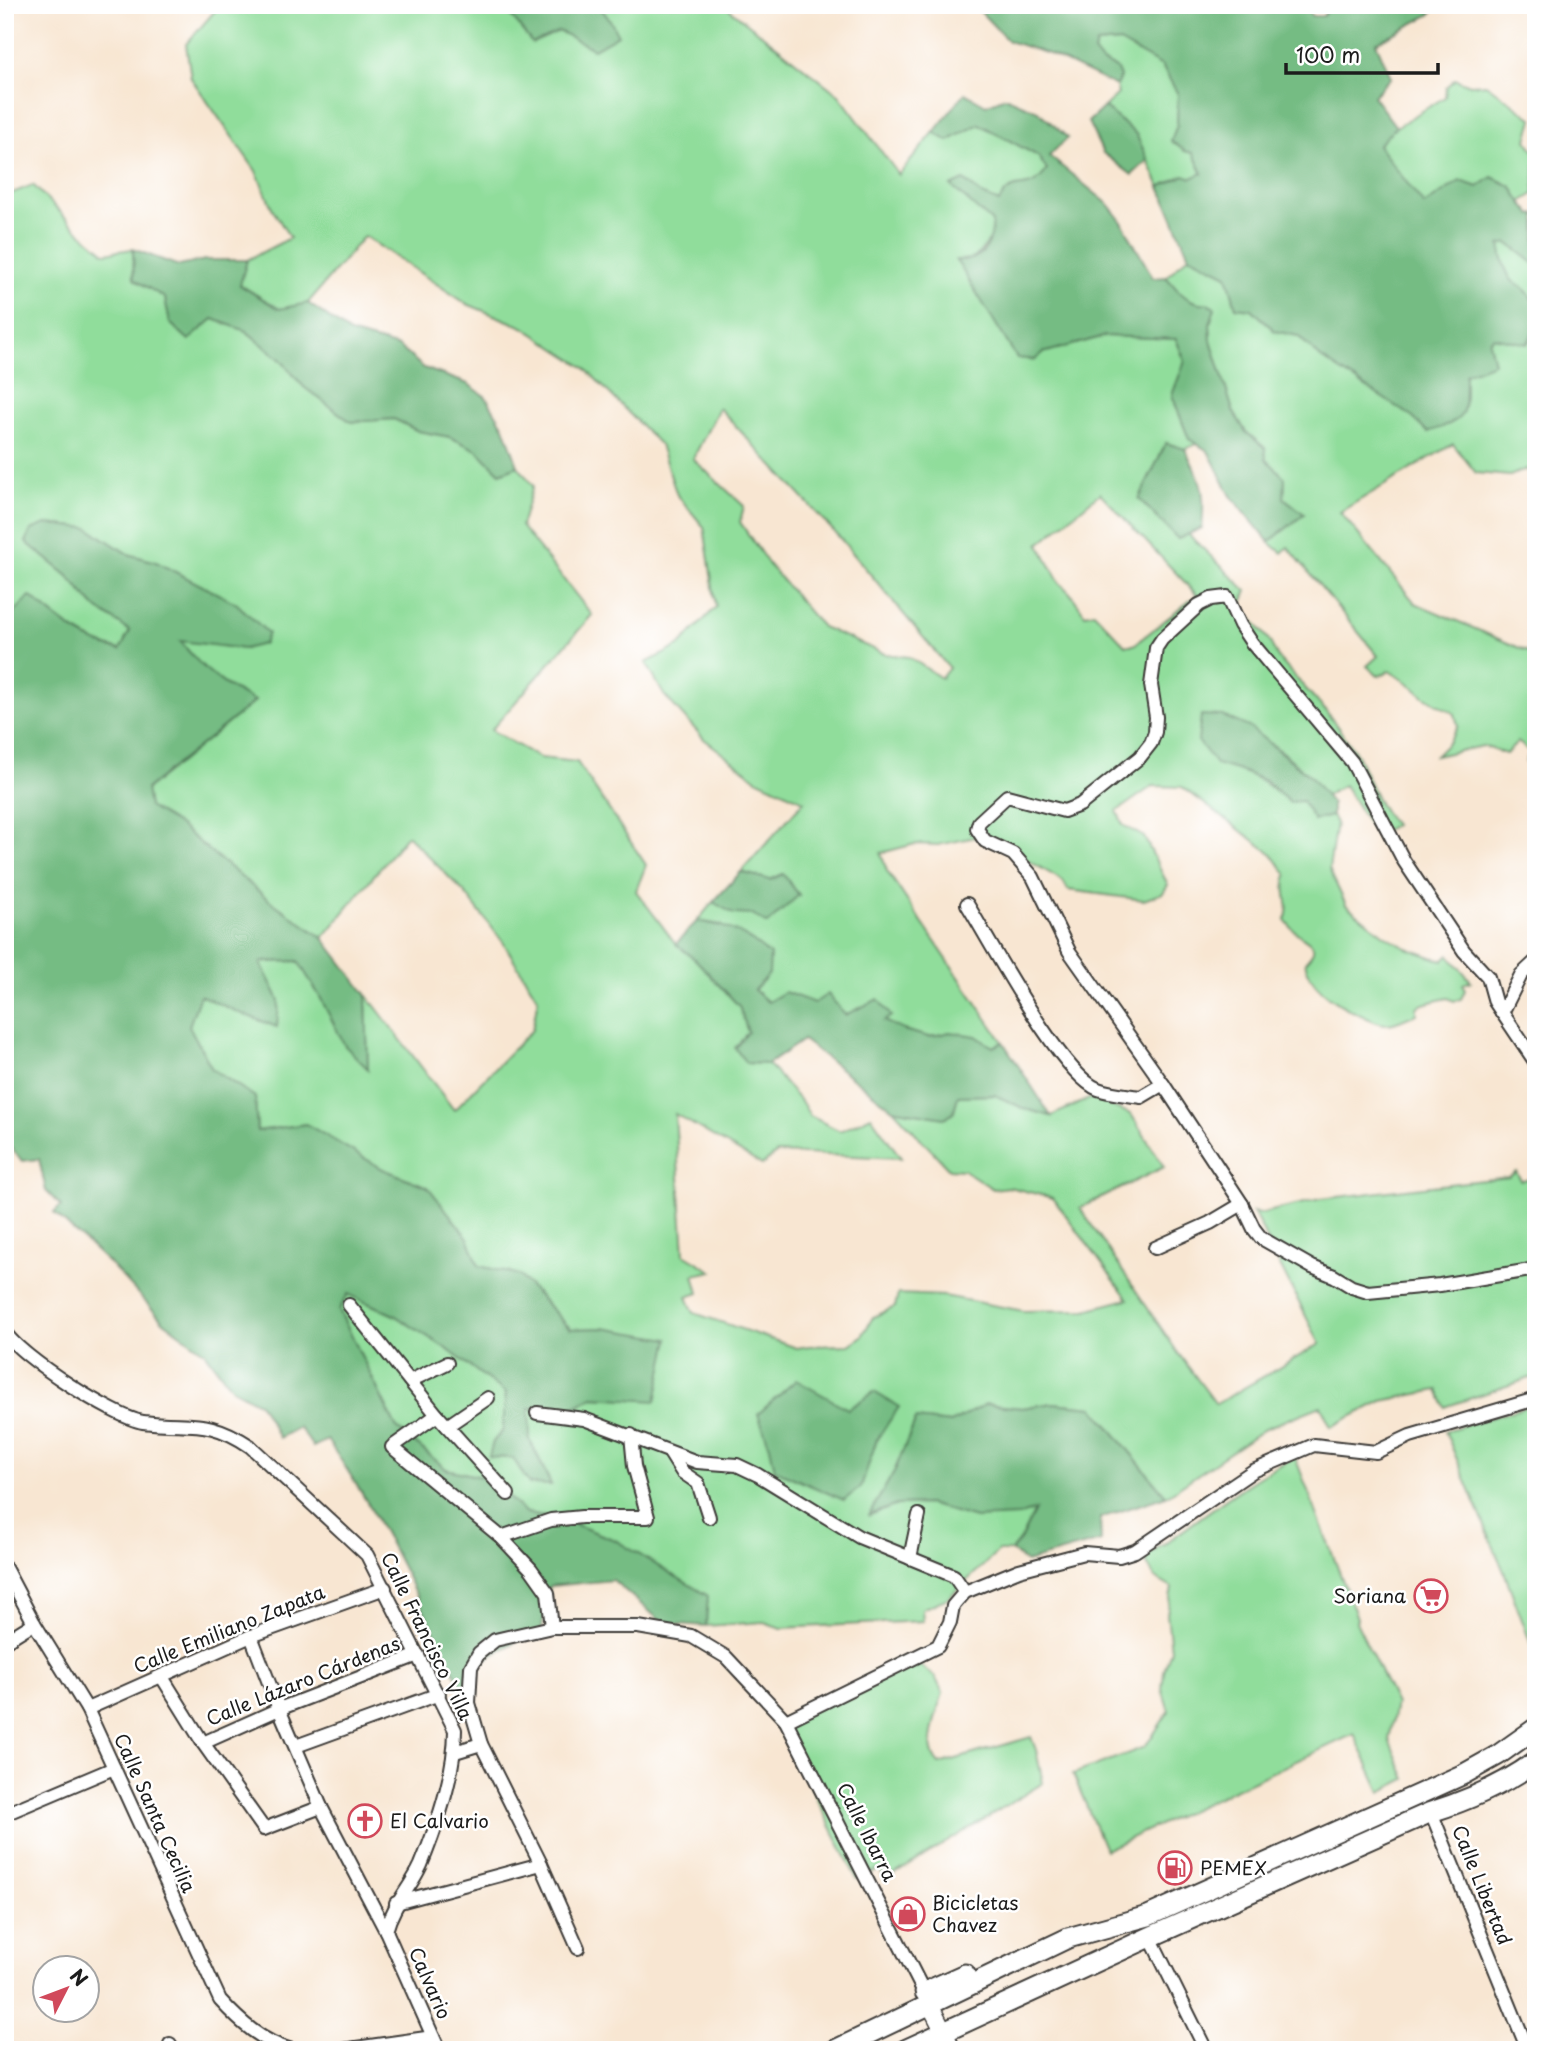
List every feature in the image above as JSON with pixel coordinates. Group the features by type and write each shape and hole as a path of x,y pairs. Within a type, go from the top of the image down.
{"main road":[{"path":"835,2050 928,1998 1068,1938 1148,1916 1170,1907 1465,1774 1536,1728"},
{"path":"922,2050 1150,1937 1431,1812 1463,1802 1500,1785 1536,1761"},
{"path":"905,2050 948,2039"}],"street":[{"path":"1536,1063 1495,1002 1488,977 1464,951 1404,861 1352,762 1252,643 1227,597 1199,605 1162,639 1156,648 1151,685 1155,732 1151,743 1140,757 1080,805 1065,811 1007,796 979,822 977,830 985,841 1013,854 1033,877 1069,951 1163,1084 1242,1204 1261,1238 1312,1268 1368,1292 1440,1285 1536,1269"},
{"path":"967,904 1028,1005 1077,1075 1097,1089 1141,1097 1163,1084"},
{"path":"1502,1013 1521,975 1536,961"},
{"path":"1156,1248 1210,1223 1242,1204"},
{"path":"349,1305 437,1415 508,1494"},
{"name":"Calle Francisco Villa","path":"5,1332 26,1355 110,1409 140,1422 208,1425 229,1432 250,1446 367,1555 439,1694 455,1730 455,1752"},
{"path":"410,1381 447,1363"},
{"path":"447,1426 488,1398"},
{"path":"786,1721 938,1646 950,1622 953,1606 965,1592 1019,1570 1084,1553 1119,1556 1135,1551 1253,1471 1314,1446 1376,1452 1410,1437 1536,1399"},
{"path":"537,1413 584,1419 697,1462 737,1465 859,1536 954,1576 965,1592"},
{"path":"437,1415 392,1447 501,1537 531,1569 548,1593 552,1627"},
{"path":"501,1537 551,1520 648,1517 635,1466 631,1435"},
{"path":"670,1453 682,1472 698,1483 709,1517"},
{"path":"910,1558 919,1515"},
{"name":"Calle Santa Cecilia","path":"5,1568 34,1623 88,1709 220,2000 242,2024 279,2047 292,2050"},
{"name":"Calle Emiliano Zapata","path":"88,1709 251,1636 386,1588"},
{"path":"5,1641 34,1623"},
{"name":"Calle Francisco Villa","path":"552,1627 495,1640 479,1653 471,1667 469,1703 481,1744 541,1864 578,1948"},
{"name":"Calle Ibarra","path":"552,1627 638,1627 691,1636 726,1657 786,1721 948,2039"},
{"name":"Calvario","path":"251,1636 321,1807 386,1931 439,2050"},
{"name":"Calle Lázaro Cárdenas","path":"203,1743 279,1709 418,1655"},
{"path":"162,1677 203,1743 264,1829 321,1807"},
{"path":"296,1746 439,1694"},
{"path":"386,1931 396,1903 420,1867 451,1776 455,1752 481,1744"},
{"path":"5,1814 114,1768"},
{"name":"Calle Libertad","path":"1431,1812 1528,2050"},
{"path":"396,1903 541,1864"},
{"path":"1150,1937 1206,2050"},
{"path":"342,2050 433,2036"}],"green space":[{"path":"220,5 503,5 532,43 559,31 594,49 610,20 598,5 724,5 839,95 899,175 934,132 948,140 979,124 1038,156 1047,170 1033,183 1015,187 1004,194 999,202 982,195 964,180 978,209 992,222 993,236 974,259 956,261 1043,353 1105,336 1176,339 1185,361 1172,396 1189,439 1197,444 1185,449 1166,443 1178,539 1188,534 1247,591 1241,605 1269,640 1278,658 1325,710 1355,751 1380,805 1394,825 1376,836 1344,785 1326,796 1279,750 1252,731 1223,716 1216,764 1256,778 1289,802 1302,800 1314,820 1332,816 1336,823 1329,869 1346,905 1384,935 1407,948 1443,961 1449,955 1471,981 1463,984 1465,990 1461,999 1454,1001 1448,998 1425,1003 1417,1007 1417,1014 1390,1024 1373,1021 1337,1003 1320,989 1308,972 1305,962 1313,951 1312,945 1285,920 1287,875 1272,854 1182,787 1153,786 1117,811 1123,825 1144,837 1168,885 1163,893 1144,900 1068,890 1063,881 985,835 938,845 915,844 881,853 887,871 1003,1042 993,1047 950,1032 929,1037 883,1021 890,1016 845,1015 785,992 768,1002 754,990 722,925 697,921 713,902 738,913 748,914 757,913 799,895 783,874 770,880 741,872 804,801 758,780 704,739 664,695 646,663 679,646 716,607 704,527 677,495 660,445 584,367 523,327 467,304 364,236 308,303 280,309 239,284 247,260 290,238 273,210 256,171 191,78 186,44","holes":["719,408 840,538 949,668 941,678 909,657 885,654 822,627 769,565 740,522 744,506 693,459","1100,493 1197,595 1134,645 1125,645 1094,612 1085,614 1059,582 1039,544"]},
{"path":"503,5 598,5 618,35 594,49 559,31 532,43"},
{"path":"974,5 1303,5 1312,16 1323,16 1330,5 1435,5 1431,14 1376,43 1391,77 1373,96 1396,127 1378,145 1424,205 1460,181 1478,187 1492,177 1511,186 1532,215 1536,214 1536,265 1508,243 1500,245 1510,278 1529,294 1535,307 1534,330 1527,344 1493,337 1489,342 1494,363 1465,374 1462,414 1451,423 1428,432 1411,416 1321,358 1298,336 1275,331 1252,309 1236,307 1227,275 1189,256 1160,187 1184,175 1192,178 1203,173 1193,153 1171,141 1177,125 1178,94 1162,66 1120,42 1096,44 1094,52 1102,62 1116,68 1120,77 1116,86 1049,54 1008,41"},
{"path":"1120,42 1162,66 1178,94 1177,125 1171,141 1193,153 1203,174 1192,178 1183,175 1160,187 1136,134 1104,107 1118,94 1116,86 1120,77 1116,68 1102,62 1094,52 1096,44"},
{"path":"1455,79 1470,85 1486,84 1533,119 1527,140 1536,154 1534,194 1521,202 1511,186 1478,187 1460,181 1424,205 1377,145 1396,127 1445,97 1446,87"},
{"path":"965,93 986,105 1005,97 1038,111 1068,138 1049,156 1107,203 1122,222 1153,278 1166,277 1188,299 1215,308 1210,324 1211,340 1233,411 1246,432 1265,448 1266,459 1285,478 1284,498 1304,514 1269,542 1231,496 1208,451 1189,439 1172,395 1185,361 1176,339 1105,336 1043,353 1035,360 1017,358 956,260 972,259 983,252 992,233 992,222 951,186 964,180 982,195 999,202 1010,189 1034,183 1047,170 1038,156 979,124 948,141 934,132"},
{"path":"1104,107 1136,134 1148,160 1132,175 1103,153 1088,122"},
{"path":"33,185 105,253 133,249 134,279 165,298 170,323 189,340 213,318 246,331 280,359 304,387 351,422 394,419 418,431 450,437 477,450 500,473 518,466 533,486 521,526 592,615 491,730 540,758 577,762 646,865 636,891 676,944 696,960 739,1006 748,1032 746,1063 768,1064 810,1116 840,1131 871,1116 901,1158 777,1153 762,1165 675,1114 684,1254 712,1271 694,1275 699,1293 687,1297 694,1313 797,1348 849,1345 862,1336 873,1317 895,1307 898,1294 944,1296 1024,1311 1086,1310 1128,1299 1053,1198 1009,1187 993,1189 964,1170 949,1169 893,1109 944,1118 953,1114 958,1096 995,1095 1025,1109 1051,1116 1091,1098 1131,1114 1164,1167 1080,1208 1178,1353 1216,1404 1320,1344 1253,1212 1259,1214 1320,1199 1509,1177 1516,1172 1521,1180 1536,1178 1536,1376 1445,1407 1438,1390 1382,1401 1331,1427 1321,1406 1266,1428 1166,1496 1093,1407 1053,1403 1022,1408 986,1404 951,1423 916,1419 895,1470 870,1515 897,1505 928,1504 975,1518 1036,1509 1020,1540 1011,1551 999,1551 948,1598 922,1609 923,1621 781,1628 764,1622 706,1626 707,1595 559,1518 526,1513 485,1478 446,1469 396,1427 339,1310 348,1294 394,1315 447,1349 506,1393 503,1430 493,1442 489,1457 513,1458 530,1484 551,1484 530,1440 528,1408 567,1411 593,1397 656,1400 603,1328 571,1329 519,1275 479,1266 468,1238 428,1187 383,1169 306,1124 257,1131 255,1097 212,1069 189,1026 200,995 277,1026 279,1000 260,962 298,961 368,1068 366,994 454,1110 532,1030 538,999 503,942 464,892 407,835 323,938 269,900 176,823 149,807 146,790 255,701 228,688 204,669 179,640 244,649 196,583 156,562 128,554 88,528 46,524 26,542 68,576 94,606 130,631 120,650 106,646 71,628 30,596 12,651 5,659 5,191 10,194"},
{"path":"1508,243 1536,265 1536,311 1532,299 1511,279 1507,271 1500,245"},
{"path":"133,249 179,266 205,260 247,260 240,285 279,309 308,303 350,333 399,347 424,368 468,384 486,397 504,427 518,466 500,473 477,450 450,437 418,431 394,419 351,422 304,387 280,359 246,331 213,319 189,340 170,323 165,298 134,279"},
{"path":"1189,256 1227,275 1236,307 1252,309 1275,331 1298,336 1321,358 1411,416 1428,432 1465,402 1465,374 1493,337 1527,344 1536,331 1536,481 1526,469 1510,476 1476,473 1453,444 1340,512 1415,603 1536,655 1536,764 1526,761 1530,752 1518,742 1506,754 1483,746 1435,756 1449,742 1458,726 1455,714 1425,697 1389,671 1378,676 1367,666 1378,656 1288,547 1282,553 1269,542 1304,514 1284,498 1285,478 1266,459 1265,448 1246,432 1233,411 1211,340 1210,324 1199,304 1183,296 1166,277"},
{"path":"1166,443 1185,449 1199,478 1203,495 1202,528 1178,539 1139,499"},
{"path":"46,524 88,528 128,554 156,562 236,603 268,633 264,644 244,649 180,641 214,676 255,701 146,789 149,807 176,823 269,900 323,938 366,994 368,1069 345,1046 298,961 260,962 279,1000 277,1027 200,995 189,1026 212,1069 255,1097 257,1131 306,1124 383,1169 428,1187 468,1238 479,1266 519,1275 570,1329 603,1328 669,1339 656,1401 593,1397 567,1411 529,1408 530,1440 551,1485 529,1484 513,1458 489,1457 493,1442 503,1430 506,1393 447,1349 394,1315 348,1294 339,1310 396,1427 446,1469 485,1478 526,1513 559,1518 615,1540 708,1596 706,1626 663,1623 613,1580 550,1586 540,1638 519,1640 482,1661 465,1694 384,1532 327,1440 313,1447 299,1427 279,1438 260,1404 232,1389 205,1352 164,1322 114,1268 54,1213 61,1206 46,1191 39,1159 22,1161 5,1141 5,659 12,651 5,622 30,596 71,629 106,646 120,650 130,631 94,606 68,576 26,542 31,530"},
{"path":"1201,715 1223,716 1249,727 1310,776 1332,804 1332,816 1314,820 1302,801 1290,802 1266,781 1216,764 1198,741"},
{"path":"741,872 770,880 783,874 799,895 767,924 753,915 734,914 713,902"},
{"path":"697,921 736,932 770,955 769,974 754,990 768,1002 785,992 814,1003 828,994 845,1015 878,999 891,1016 884,1021 903,1030 929,1037 950,1032 976,1036 993,1047 1003,1042 1051,1116 1025,1109 995,1095 958,1096 953,1114 944,1118 893,1109 803,1040 768,1064 746,1063 735,1048 748,1032 739,1006 696,960 676,944"},
{"path":"796,1380 848,1409 874,1392 899,1407 877,1439 861,1487 844,1500 775,1470 758,1414"},
{"path":"1053,1403 1093,1407 1166,1496 1100,1518 1101,1541 1026,1562 1011,1551 1020,1540 1035,1510 1019,1516 975,1518 928,1504 897,1505 869,1515 895,1470 916,1419 951,1423 986,1404 1022,1408"},
{"path":"1536,1404 1536,1658 1505,1574 1445,1431"},
{"path":"1295,1457 1357,1618 1356,1622 1396,1704 1389,1740 1406,1779 1381,1792 1354,1734 1105,1850 1073,1774 1145,1747 1169,1711 1162,1689 1171,1650 1167,1614 1172,1588 1155,1578 1144,1558 1236,1492"},
{"path":"912,1659 935,1677 943,1693 931,1740 934,1757 939,1764 1031,1737 1043,1783 885,1880 880,1869 857,1879 785,1735 786,1721"}],"place":[{"name":"Soriana","path":"1431,1596"},
{"name":"El Calvario","path":"365,1821"},
{"name":"PEMEX","path":"1175,1868"},
{"name":"Bicicletas Chavez","path":"908,1914"}]}
